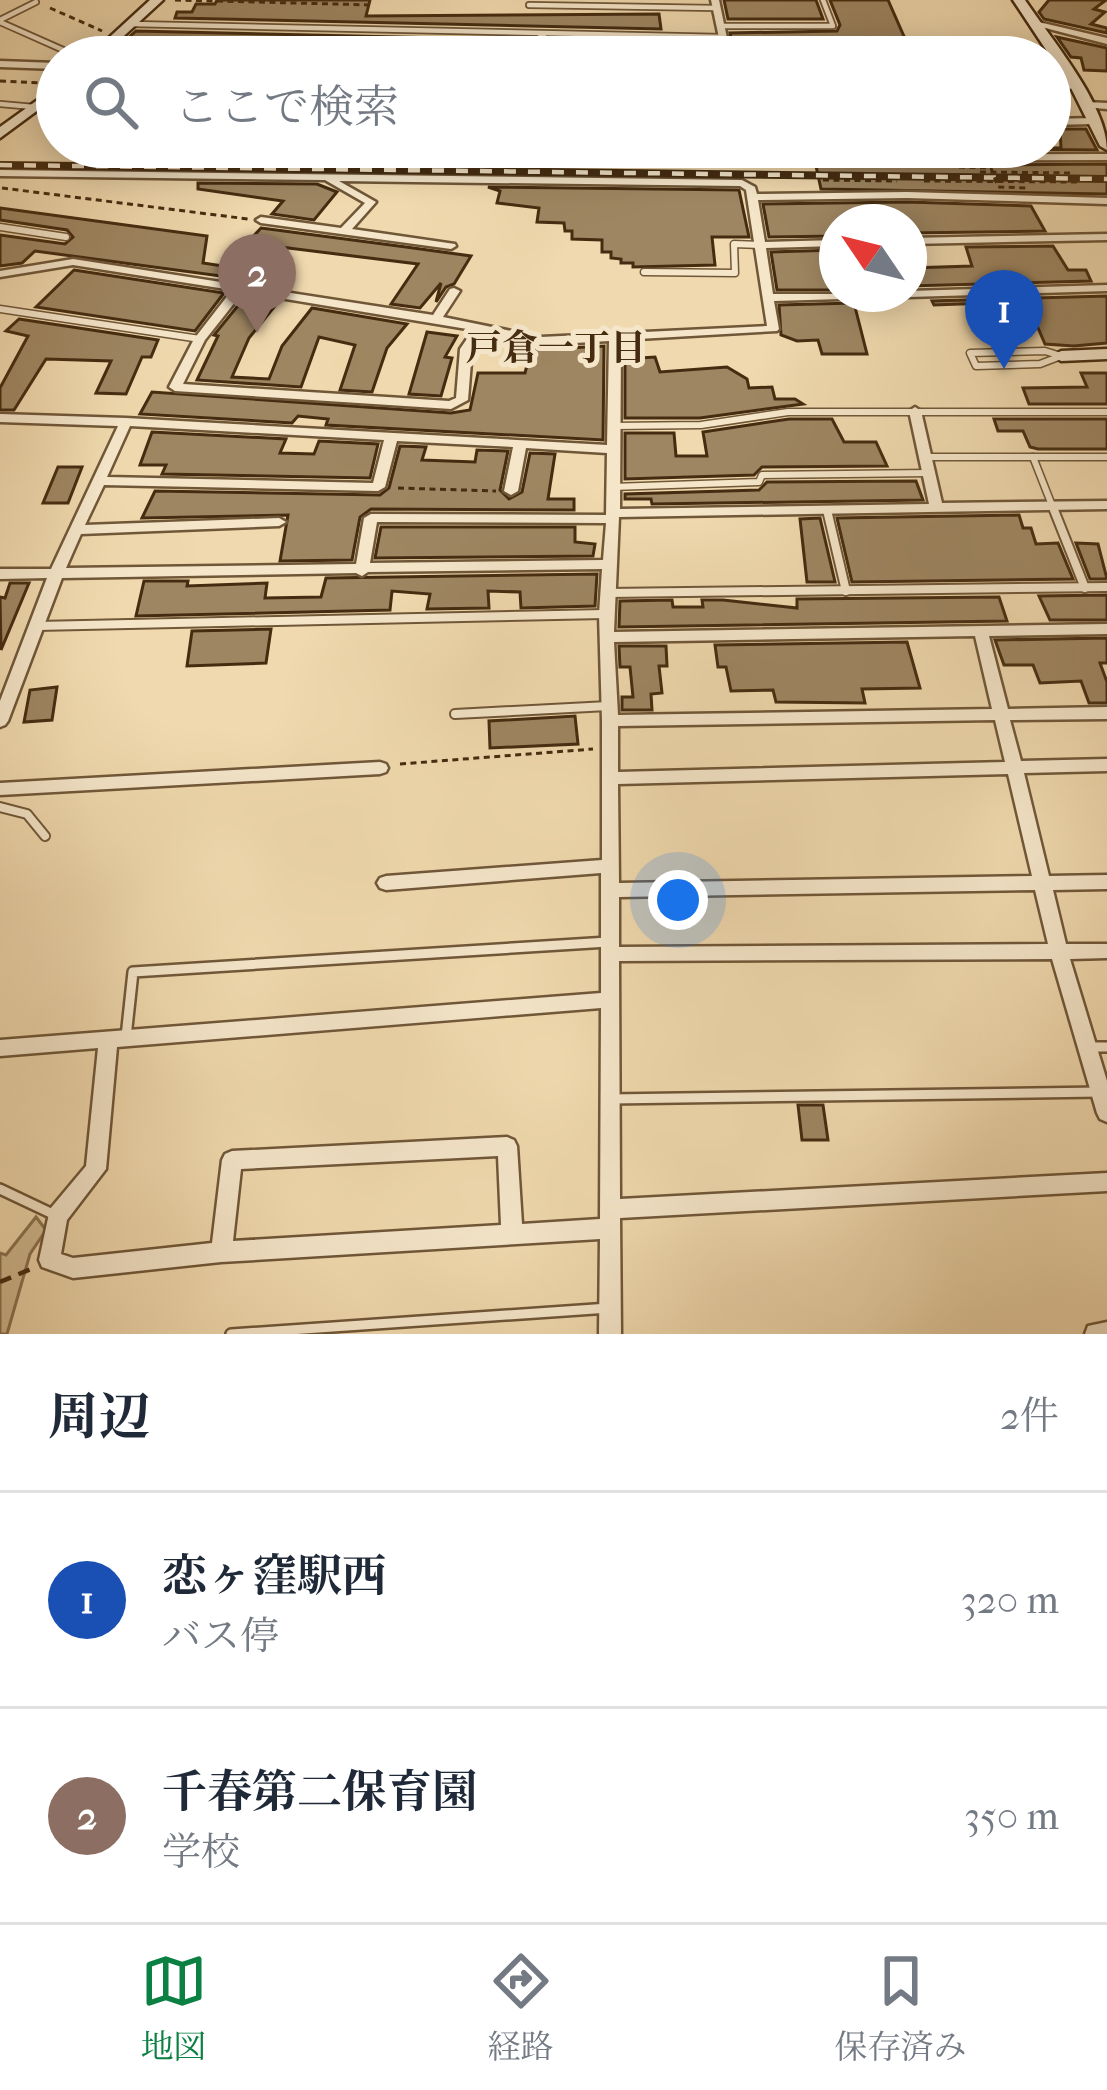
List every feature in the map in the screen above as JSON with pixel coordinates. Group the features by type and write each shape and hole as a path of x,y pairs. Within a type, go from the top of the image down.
{"main road":[{"path":"117,36 157,0"},
{"path":"1019,0 1042,36"},
{"path":"1071,79 1107,146"},
{"path":"0,134 36,107"},
{"path":"1061,356 1107,354"}],"street":[{"path":"716,4 723,36"},
{"path":"1033,22 1107,41"},
{"path":"1090,37 1107,27"},
{"path":"0,64 36,65"},
{"path":"1071,86 1076,86"},
{"path":"1086,105 1107,106"},
{"path":"1071,122 1094,121"},
{"path":"1071,158 1107,158"},
{"path":"0,173 748,185 773,329 616,335 615,340 613,516 606,614 610,1334"},
{"path":"328,178 370,202 344,231"},
{"path":"752,197 907,195 1107,201"},
{"path":"261,220 451,246"},
{"path":"927,241 1107,237"},
{"path":"760,244 819,243"},
{"path":"2,276 73,262 436,319 541,341 615,340"},
{"path":"927,293 1107,288"},
{"path":"238,289 200,339 175,387 452,405 461,400 466,349 480,328"},
{"path":"436,319 454,291"},
{"path":"769,298 819,297"},
{"path":"915,411 937,509"},
{"path":"0,418 613,449"},
{"path":"0,721 56,574 126,422"},
{"path":"99,482 378,487 392,436"},
{"path":"511,491 520,444"},
{"path":"362,571 370,518 1107,505"},
{"path":"76,530 279,522"},
{"path":"0,574 607,564"},
{"path":"608,637 1107,629"},
{"path":"981,632 1059,951 1098,1047 1107,1113"},
{"path":"610,714 1107,713"},
{"path":"609,778 1107,765"},
{"path":"0,789 380,768"},
{"path":"386,883 609,866"},
{"path":"609,890 1107,882"},
{"path":"610,948 1107,951"},
{"path":"0,1048 608,1000"},
{"path":"117,1039 96,1169 57,1216 49,1259 73,1268 221,1252 512,1234 611,1219 1107,1182"},
{"path":"221,1252 232,1160 507,1146 512,1234"},
{"path":"1096,1334 1107,1333"}],"lane":[{"path":"130,24 543,30 542,35 833,26 823,0"},
{"path":"0,21 36,2"},
{"path":"529,5 716,4"},
{"path":"0,21 36,37"},
{"path":"0,104 36,107"},
{"path":"0,227 66,237"},
{"path":"644,272 735,273 734,244 760,244"},
{"path":"0,309 200,339"},
{"path":"1045,351 1061,356 1040,364 976,366 970,353 1045,351"},
{"path":"613,426 701,425 788,412 1107,412"},
{"path":"1034,457 1085,588"},
{"path":"610,488 759,482 762,475 1034,457 1107,457"},
{"path":"827,511 846,591"},
{"path":"607,593 1107,587"},
{"path":"36,626 606,614"},
{"path":"455,714 610,714"},
{"path":"0,807 27,814 45,836"},
{"path":"117,1039 133,971 610,948"},
{"path":"610,1099 1101,1092"},
{"path":"0,1189 57,1216"},
{"path":"231,1334 610,1308"}],"path":[{"path":"173,0 374,5"},
{"path":"36,2 100,36"},
{"path":"0,81 36,85"},
{"path":"712,168 714,179"},
{"path":"1028,188 998,187 992,168 960,170 1075,173"},
{"path":"823,180 1078,182"},
{"path":"0,188 261,220"},
{"path":"378,487 511,491"},
{"path":"380,768 610,747"},
{"path":"0,1282 49,1259"}],"shaded area":[{"path":"36,1217 46,1230 30,1254 7,1334 0,1334 0,1253 6,1255"}],"building":[{"path":"370,0 366,16 659,14 661,29 175,18 177,12 192,12 196,4"},
{"path":"724,0 816,0 823,19 728,19"},
{"path":"830,0 888,0 904,36 730,33 837,31 840,25"},
{"path":"1049,0 1106,0 1094,9 1105,12 1091,24 1107,28 1107,33 1044,19 1039,12"},
{"path":"136,31 356,36 130,36"},
{"path":"1071,40 1107,48 1107,71 1084,70 1081,58 1071,57"},
{"path":"1071,129 1086,129 1097,150 1071,150"},
{"path":"1071,164 1107,164 1107,194 821,189 816,168 1071,168"},
{"path":"198,183 317,184 337,192 314,220 272,214 283,201 198,189"},
{"path":"488,187 739,190 749,237 712,237 715,265 633,267 633,263 611,258 611,252 602,252 602,240 572,239 564,223 537,222 539,208 497,203 500,191"},
{"path":"907,202 1031,206 1045,231 927,233 927,204 819,204 819,236 769,237 763,204"},
{"path":"0,208 207,236 203,263 288,276 288,285 35,251 22,263 0,266 0,235 65,244 73,237 67,230 0,220"},
{"path":"261,228 471,256 454,284 436,302 441,283 420,308 391,304 418,264 247,243"},
{"path":"1053,246 1068,270 1086,270 1091,281 927,286 927,267 972,266 966,247"},
{"path":"819,251 819,290 777,290 771,252"},
{"path":"74,270 224,293 195,331 36,307"},
{"path":"1107,296 1107,343 1074,346 1045,344 1032,314 994,314 989,303 934,305 932,301"},
{"path":"245,297 278,302 249,338 232,377 269,379 282,346 312,308 407,324 387,348 372,392 340,390 355,345 319,337 301,387 197,380 218,336 214,335"},
{"path":"819,304 819,312 856,312 867,354 822,354 818,340 797,341 781,335 779,305"},
{"path":"19,319 158,340 151,357 142,357 126,394 96,393 111,361 46,359 14,410 0,410 0,388 28,336 6,331"},
{"path":"427,332 457,336 445,357 452,358 441,396 409,394"},
{"path":"604,346 603,440 326,425 328,419 298,416 292,423 140,414 152,392 451,413 470,410 478,373 525,373 531,350"},
{"path":"655,357 660,372 727,367 747,379 749,388 772,387 775,399 803,404 700,418 625,418 625,359"},
{"path":"1081,373 1107,373 1107,404 1029,404 1023,388 1087,387"},
{"path":"789,419 832,419 844,442 876,442 887,466 762,467 754,475 625,479 625,433 674,433 676,456 707,456 703,432"},
{"path":"994,419 1107,419 1107,449 1030,447 1023,431 998,431"},
{"path":"152,432 286,439 280,453 314,454 319,441 378,444 370,478 162,474 166,465 140,465"},
{"path":"400,446 426,447 422,460 475,462 477,450 508,451 500,490 509,499 522,492 530,453 555,454 548,499 574,499 574,510 371,509 360,517 352,560 280,561 288,515 142,518 155,491 380,495 389,488"},
{"path":"58,467 82,467 68,503 43,503"},
{"path":"916,481 923,500 652,504 651,499 625,499 625,494 759,490 767,482"},
{"path":"1019,515 1023,528 1031,528 1036,544 1058,543 1073,579 852,582 837,518"},
{"path":"820,518 835,582 807,582 800,519"},
{"path":"381,527 575,527 575,542 595,544 593,556 375,558"},
{"path":"1076,543 1098,544 1107,579 1090,579"},
{"path":"597,574 595,606 521,608 520,592 488,591 489,608 427,609 430,594 392,591 390,610 136,616 144,581 188,581 187,586 267,583 265,598 321,597 326,578"},
{"path":"10,583 29,583 1,650 0,597 5,598"},
{"path":"1107,595 1107,620 1050,620 1039,596"},
{"path":"999,597 1007,621 619,627 620,601 672,600 673,607 703,607 702,600 723,600 797,608 797,599"},
{"path":"271,629 266,663 187,666 192,631"},
{"path":"1107,638 1107,663 1100,663 1107,682 1107,703 1089,703 1081,681 1040,683 1033,665 1004,665 995,640"},
{"path":"907,642 920,688 862,689 865,703 776,702 773,690 731,691 726,667 718,667 715,645"},
{"path":"619,646 666,646 667,666 659,666 662,693 651,694 652,710 622,710 622,697 633,697 630,667 620,667"},
{"path":"57,687 52,720 24,722 30,690"},
{"path":"575,716 578,744 490,748 489,721"},
{"path":"798,1105 823,1105 828,1140 802,1140"}],"railway":[{"path":"0,165 36,165"},
{"path":"237,168 1107,179"}],"place":[{"name":"千春第二保育園","path":"257,333"},
{"name":"恋ヶ窪駅西","path":"1004,369"}],"district":[{"name":"戸倉一丁目","path":"556,347"}]}
